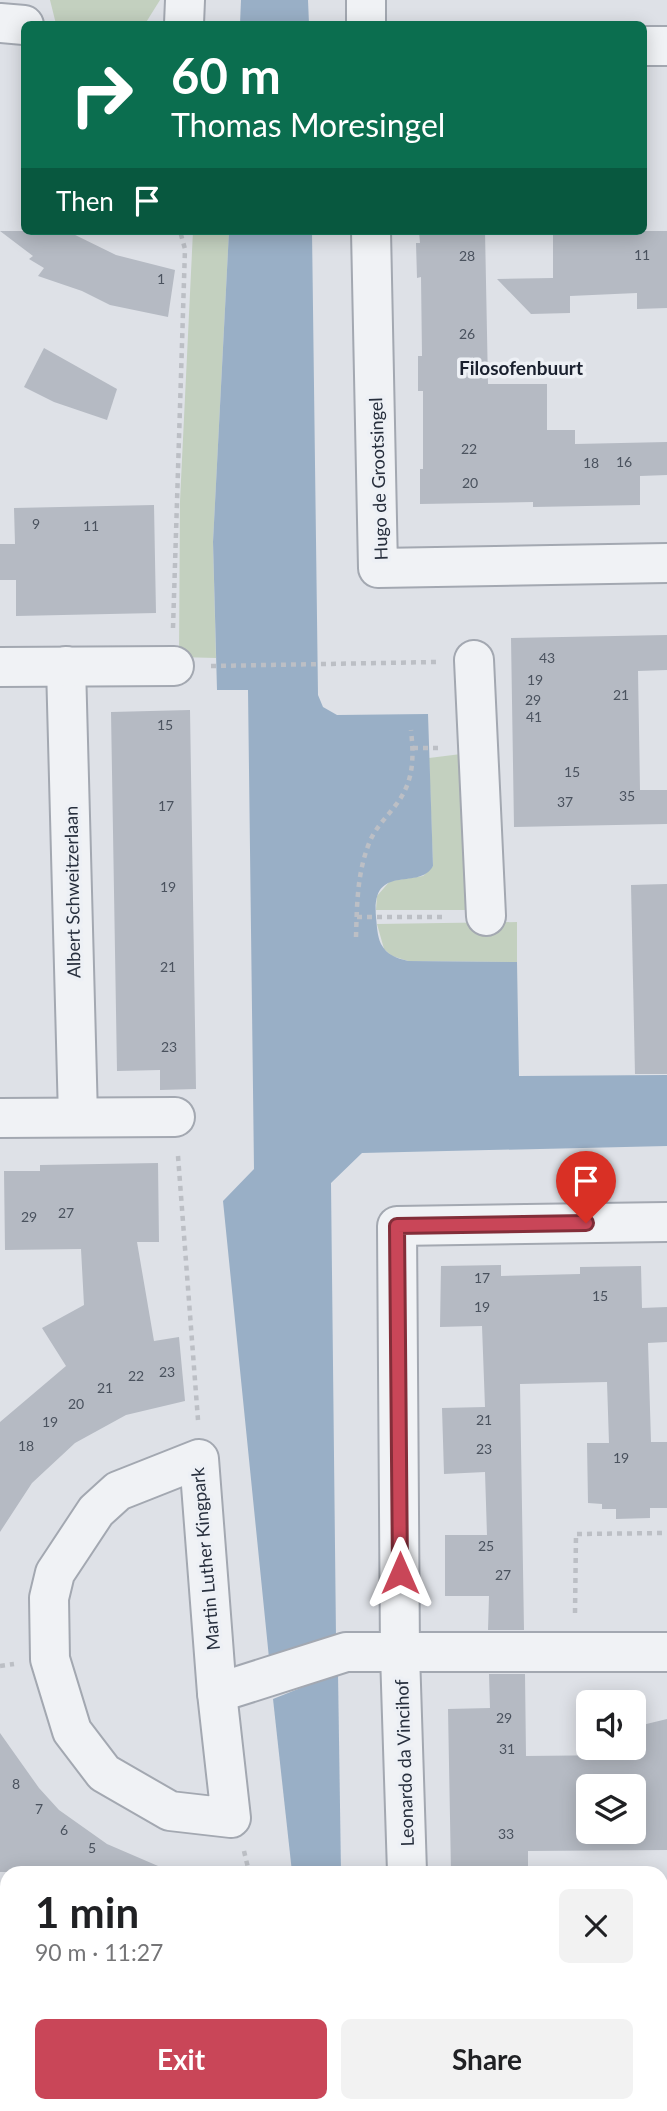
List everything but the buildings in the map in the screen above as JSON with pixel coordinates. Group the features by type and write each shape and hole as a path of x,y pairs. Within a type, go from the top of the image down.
{"street":[{"path":"35,21 36,0"},
{"path":"184,21 185,0"},
{"path":"366,0 366,21"},
{"path":"0,23 21,25"},
{"path":"647,46 667,46"},
{"name":"Hugo de Grootsingel","path":"371,235 379,568 667,564"},
{"path":"474,660 486,916"},
{"name":"Albert Schweitzerlaan","path":"66,666 78,1117"},
{"path":"0,667 174,666"},
{"path":"0,1118 176,1118"},
{"path":"400,1654 397,1226 667,1222"},
{"name":"Martin Luther Kingpark","path":"198,1459 217,1693 231,1818 170,1811 104,1773 72,1731 50,1659 49,1598 55,1573 96,1511 118,1491 198,1459"},
{"name":"Leonardo da Vincihof","path":"217,1693 346,1652 667,1652"},
{"name":"Leonardo da Vincihof","path":"400,1654 407,1866"}],"path":[{"path":"181,235 185,249 177,461 174,666 373,665"},
{"path":"356,937 358,882 364,859 378,827 405,793 411,776 411,730"},
{"path":"413,748 435,749"},
{"path":"357,917 408,918"},
{"path":"176,1118 198,1459"},
{"path":"574,1652 576,1534 667,1533"}],"green space":[{"path":"50,0 160,0 147,21 55,21"},
{"path":"193,235 229,235 213,542 216,658 179,657 180,501"},
{"path":"469,753 471,910 376,910 377,896 390,881 423,876 433,866 429,758"},
{"path":"517,922 517,962 408,961 392,956 384,949 377,924"}],"water":[{"path":"241,0 308,0 309,21 240,21"},
{"path":"229,235 312,235 318,695 323,707 337,715 428,714 433,866 417,877 388,883 381,889 376,900 376,917 381,944 392,956 408,961 517,962 519,1076 667,1075 667,1146 362,1153 331,1183 336,1637 269,1658 223,1201 254,1169 248,690 217,690 213,542"},
{"path":"338,1673 341,1866 291,1866 273,1699"}],"district":[{"name":"Filosofenbuurt","path":"521,367"}],"route":[{"path":"400,1573 397,1226 586,1223"}]}
